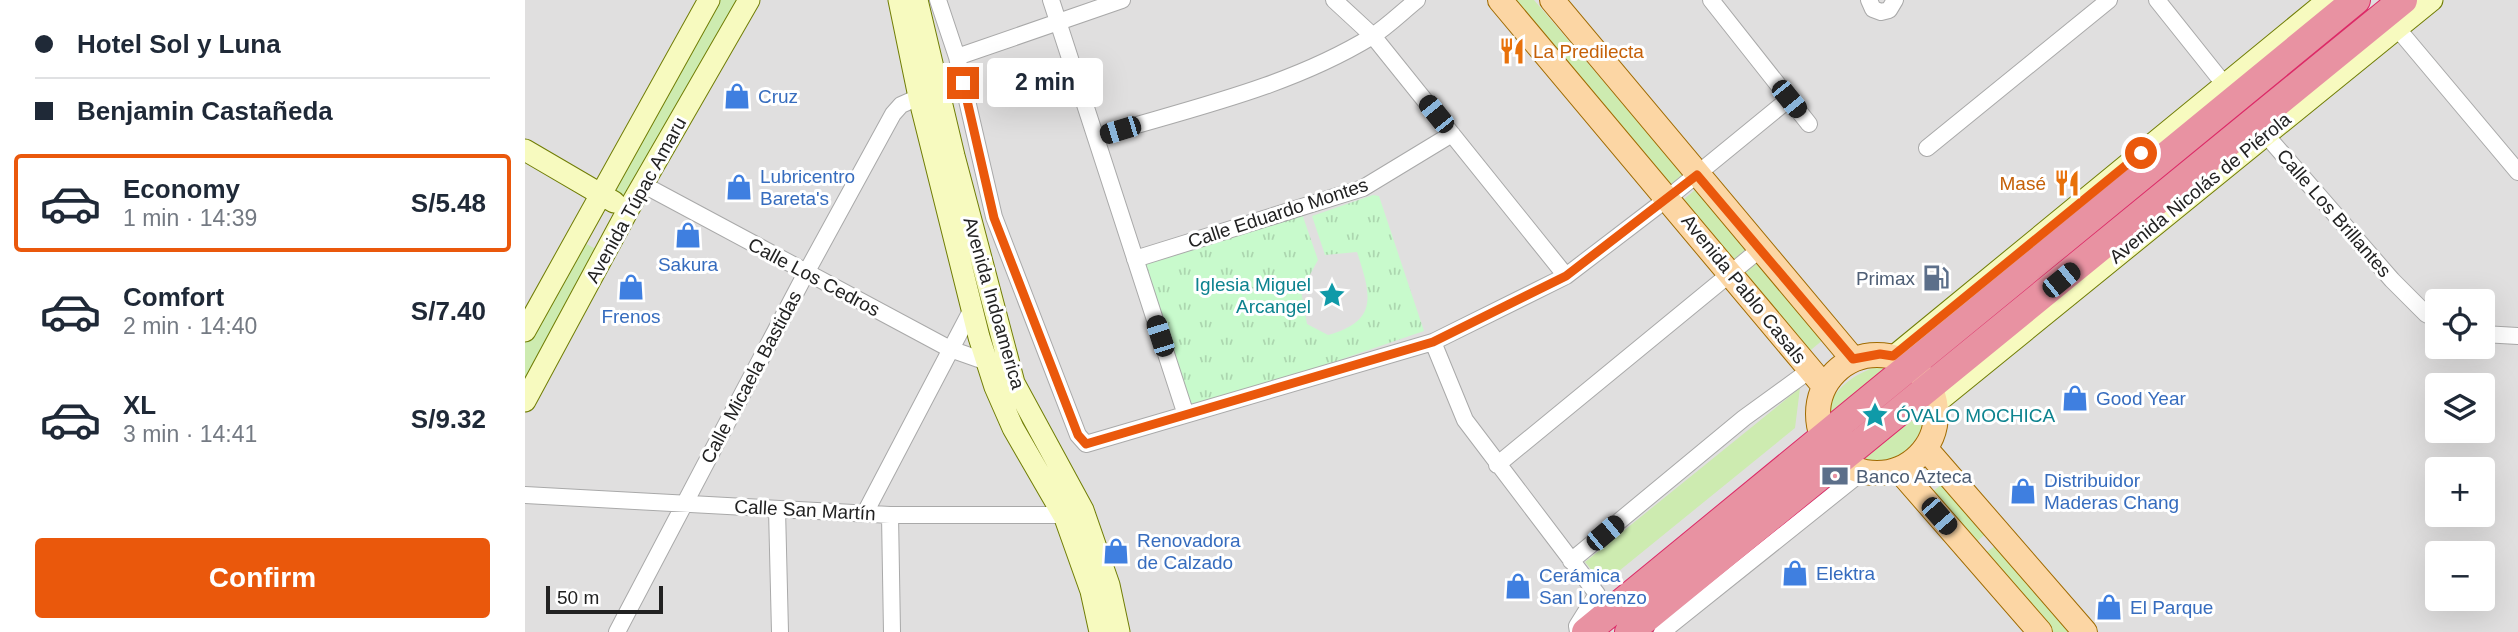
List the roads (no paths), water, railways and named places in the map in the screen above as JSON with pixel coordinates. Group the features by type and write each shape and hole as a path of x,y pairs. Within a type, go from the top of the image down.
{"highway":[{"path":"1586,632 1822,438 1902,361 2001,279 2230,92 2355,0"},
{"name":"Avenida Nicolás de Piérola","path":"1629,632 1851,466 1933,395 2260,128 2403,0"}],"main road":[{"name":"Avenida Túpac Amaru","path":"525,331 709,0"},
{"name":"Avenida Túpac Amaru","path":"525,401 628,210 749,0"},
{"name":"Avenida Indoamerica","path":"899,0 919,97 987,362 1013,428 1074,514 1100,632"},
{"name":"Avenida Indoamerica","path":"917,0 954,156 1014,383 1109,585 1119,632"},
{"name":"Avenida Pablo Casals","path":"1500,0 1732,273 1817,378"},
{"name":"Avenida Pablo Casals","path":"1552,0 1853,359"},
{"path":"2230,92 2328,0"},
{"name":"Avenida Nicolás de Piérola","path":"2260,128 2432,0"},
{"path":"525,150 628,210"},
{"path":"1880,354 1902,361 1933,395 1935,426 1926,449 1899,470 1874,474 1851,466 1822,438 1818,418 1817,378 1853,359 1880,354"},
{"path":"1926,449 2085,632"},
{"path":"1899,470 2040,632"},
{"path":"1973,555 1999,533"}],"street":[{"path":"938,0 957,57 994,218 1078,435 1086,444 1185,412 1433,342 1566,276 1697,175 1789,99"},
{"path":"1051,0 1185,412"},
{"path":"957,57 1122,0"},
{"path":"1334,0 1373,36 1566,276"},
{"path":"1096,138 1268,85 1319,64 1373,36 1417,0"},
{"path":"1711,0 1809,124"},
{"path":"1869,0 1874,9 1881,12 1889,10 1895,0"},
{"path":"1927,148 2109,0"},
{"name":"Calle Los Brillantes","path":"2157,0 2260,128 2392,280 2425,313"},
{"path":"2397,28 2518,172"},
{"name":"Calle Micaela Bastidas","path":"617,632 893,114 901,105 919,97"},
{"name":"Calle Eduardo Montes","path":"1135,259 1363,188 1452,134"},
{"name":"Calle Los Cedros","path":"644,185 950,349 987,362"},
{"path":"1497,465 1759,250"},
{"path":"865,513 972,309"},
{"path":"2495,335 2518,336"},
{"path":"1433,342 1465,420 1597,594 1577,626 1578,632"},
{"path":"1571,561 1725,433 1817,378"},
{"path":"1662,632 1851,466"},
{"name":"Calle San Martín","path":"525,495 890,515 1074,514"},
{"path":"777,509 780,632"},
{"path":"890,515 891,632"}],"place":[{"name":"La Predilecta","path":"1512,51"},
{"name":"Cruz","path":"737,96"},
{"name":"Masé","path":"2067,183"},
{"name":"Lubricentro Bareta's","path":"739,187"},
{"name":"Sakura","path":"688,235"},
{"name":"Primax","path":"1936,278"},
{"name":"Frenos","path":"631,287"},
{"name":"Iglesia Miguel Arcangel","path":"1332,295"},
{"name":"Good Year","path":"2075,398"},
{"name":"ÓVALO MOCHICA","path":"1875,415"},
{"name":"Banco Azteca","path":"1835,476"},
{"name":"Distribuidor Maderas Chang","path":"2023,491"},
{"name":"Renovadora de Calzado","path":"1116,551"},
{"name":"Elektra","path":"1795,573"},
{"name":"Cerámica San Lorenzo","path":"1518,586"},
{"name":"El Parque","path":"2109,607"}]}
